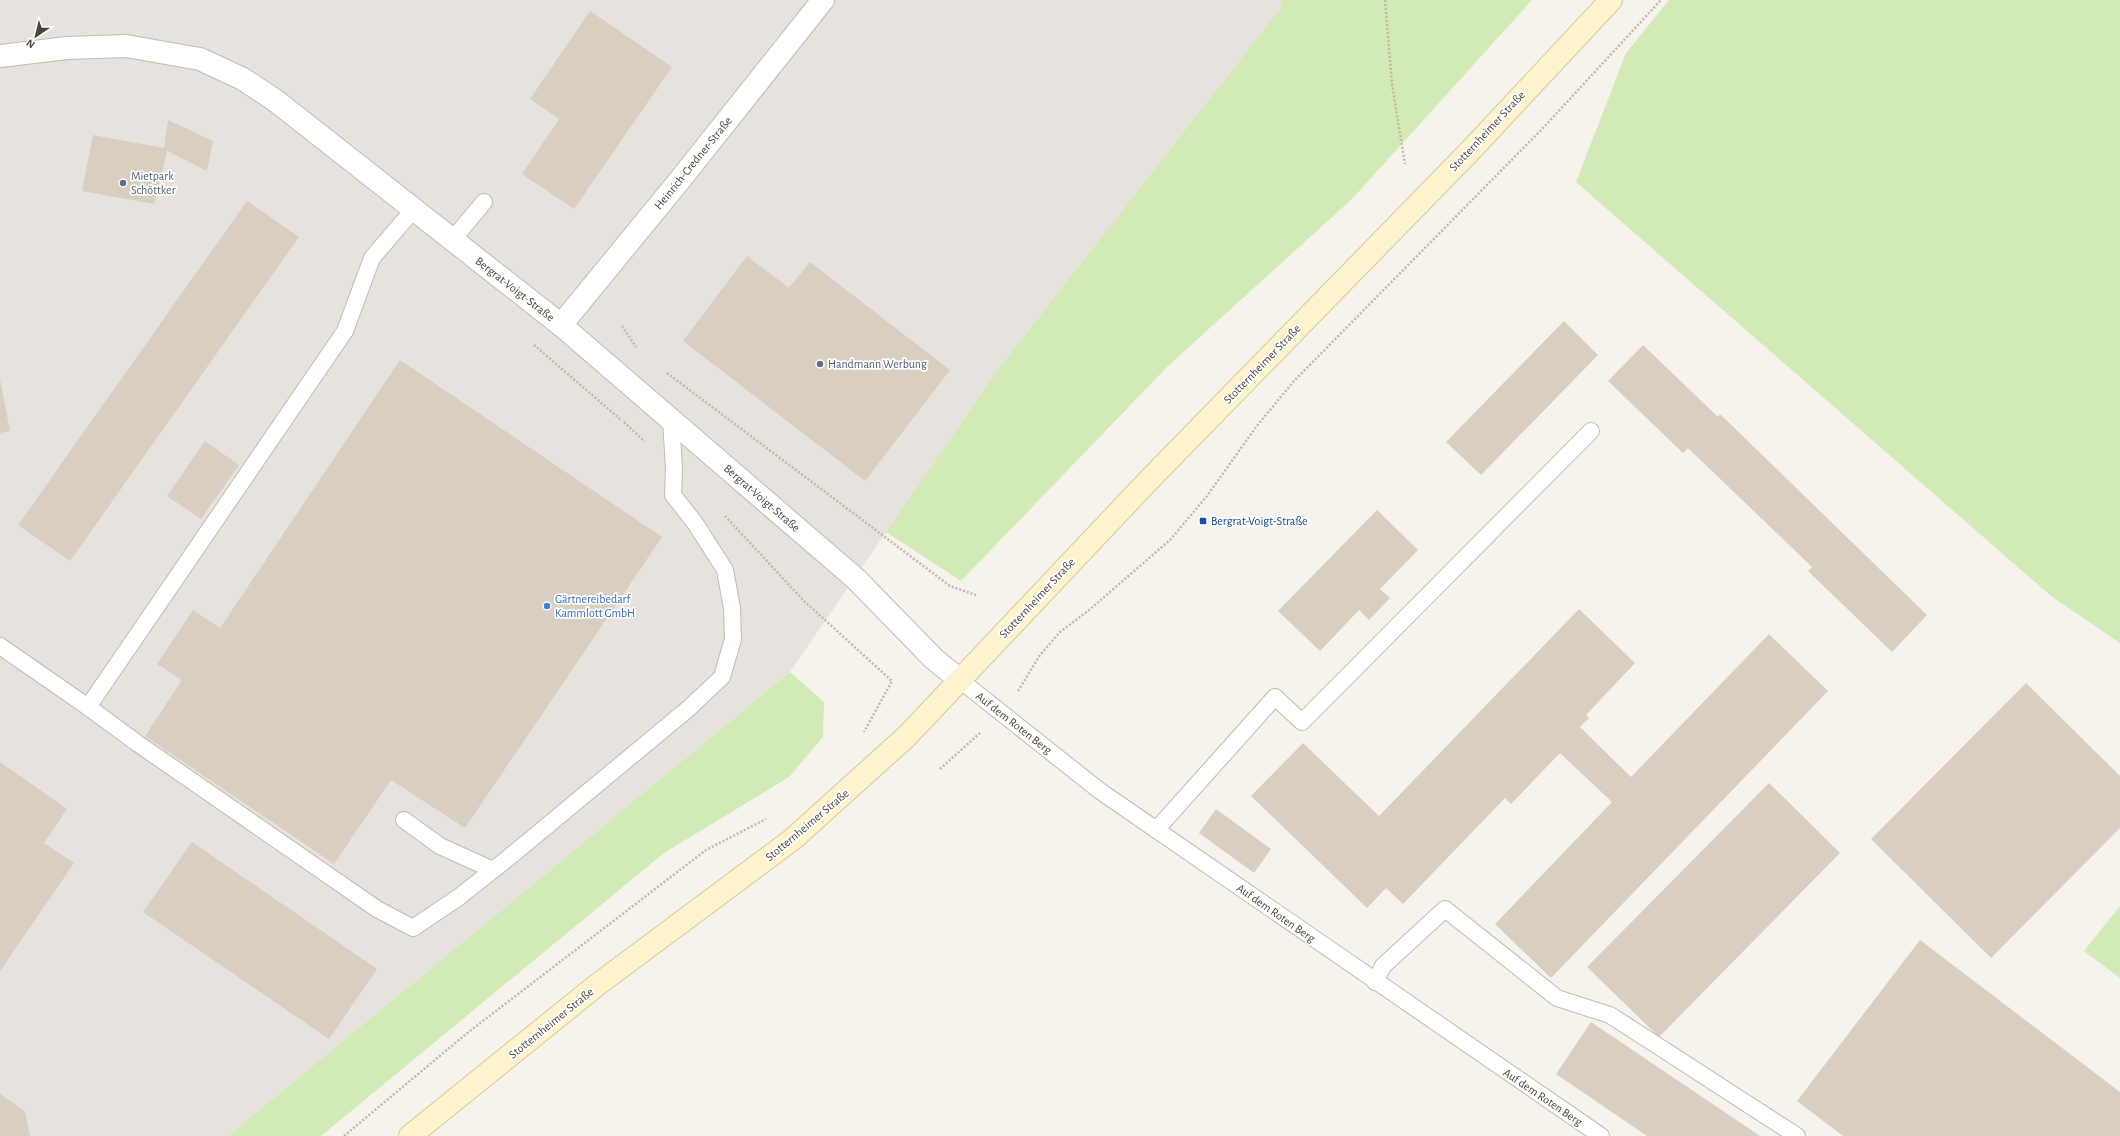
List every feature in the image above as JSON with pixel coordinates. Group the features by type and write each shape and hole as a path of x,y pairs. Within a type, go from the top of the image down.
{"main road":[{"name":"Stotternheimer Straße","path":"410,1136 597,985 793,839 907,736 1148,481 1471,150 1611,0"}],"street":[{"name":"Heinrich-Credner-Straße","path":"561,325 684,175 823,0"},
{"name":"Bergrat-Voigt-Straße","path":"0,56 67,48 126,46 200,59 243,79 276,101 561,325 856,578 934,660 960,680"}],"lane":[{"path":"452,239 484,202"},
{"path":"88,707 345,331 372,258 414,209"},
{"path":"0,646 377,909 413,928 459,897 493,870 688,710 722,677 733,639 732,608 725,570 695,523 673,495 674,469 671,419"},
{"path":"1156,830 1275,697 1302,722 1591,431"},
{"name":"Auf dem Roten Berg","path":"960,680 1100,791 1375,982 1601,1136"},
{"path":"404,820 440,846 493,870"},
{"path":"1375,982 1383,966 1446,909 1557,998 1610,1015 1797,1136"}],"path":[{"path":"1385,0 1392,84 1405,164"},
{"path":"940,769 1002,713 1040,655 1060,632 1088,611 1170,540 1207,496 1256,427 1294,381 1544,127 1661,0"},
{"path":"622,326 638,352"},
{"path":"663,370 950,586 976,595"},
{"path":"860,738 892,681"},
{"path":"344,1136 466,1034 706,850 769,817"}],"shaded area":[{"path":"0,0 1282,0 1282,6 999,368 790,672 228,1136 0,1136"}],"green space":[{"path":"1282,0 1532,0 1352,199 1169,365 961,581 886,532 999,368 1282,6"},
{"path":"1669,0 2120,0 2120,643 2051,596 1576,182 1626,53"},
{"path":"790,672 824,702 823,737 789,777 664,853 321,1136 228,1136"},
{"path":"2120,906 2120,978 2084,951"}],"building":[{"path":"590,11 672,67 574,209 522,174 559,119 530,99"},
{"path":"168,120 213,141 207,171 167,151 154,204 82,191 93,135 164,148"},
{"path":"247,201 299,237 70,561 18,525"},
{"path":"747,256 789,288 810,262 950,370 865,481 683,341"},
{"path":"1564,321 1598,355 1481,475 1446,442"},
{"path":"1643,345 1718,417 1720,414 1927,615 1892,652 1808,571 1812,567 1688,448 1683,453 1608,381"},
{"path":"400,360 662,537 465,828 391,780 334,864 145,736 182,680 157,664 193,610 220,628"},
{"path":"0,379 10,431 0,433"},
{"path":"205,441 239,465 201,519 167,496"},
{"path":"1377,510 1418,550 1380,589 1390,598 1369,620 1359,610 1320,651 1278,611"},
{"path":"1579,609 1635,663 1586,715 1589,718 1580,727 1631,777 1769,634 1828,691 1551,978 1495,924 1612,802 1560,753 1511,804 1505,798 1403,904 1386,888 1367,908 1251,796 1303,743 1379,816"},
{"path":"2026,683 2120,776 2120,828 1991,958 1871,839"},
{"path":"0,762 67,809 44,843 74,863 0,971"},
{"path":"1769,783 1840,853 1659,1037 1587,967"},
{"path":"1216,809 1271,849 1254,873 1199,833"},
{"path":"192,842 377,969 329,1039 143,912"},
{"path":"1920,940 2120,1092 2120,1136 1843,1136 1797,1101"},
{"path":"1591,1022 1760,1136 1647,1136 1556,1074"},
{"path":"0,1094 25,1111 30,1136 0,1136"}],"place":[{"name":"Mietpark Schöttker","path":"123,183"},
{"name":"Handmann Werbung","path":"820,364"},
{"name":"Bergrat-Voigt-Straße","path":"1203,521"},
{"name":"Gärtnereibedarf Kammlott GmbH","path":"547,606"}]}
